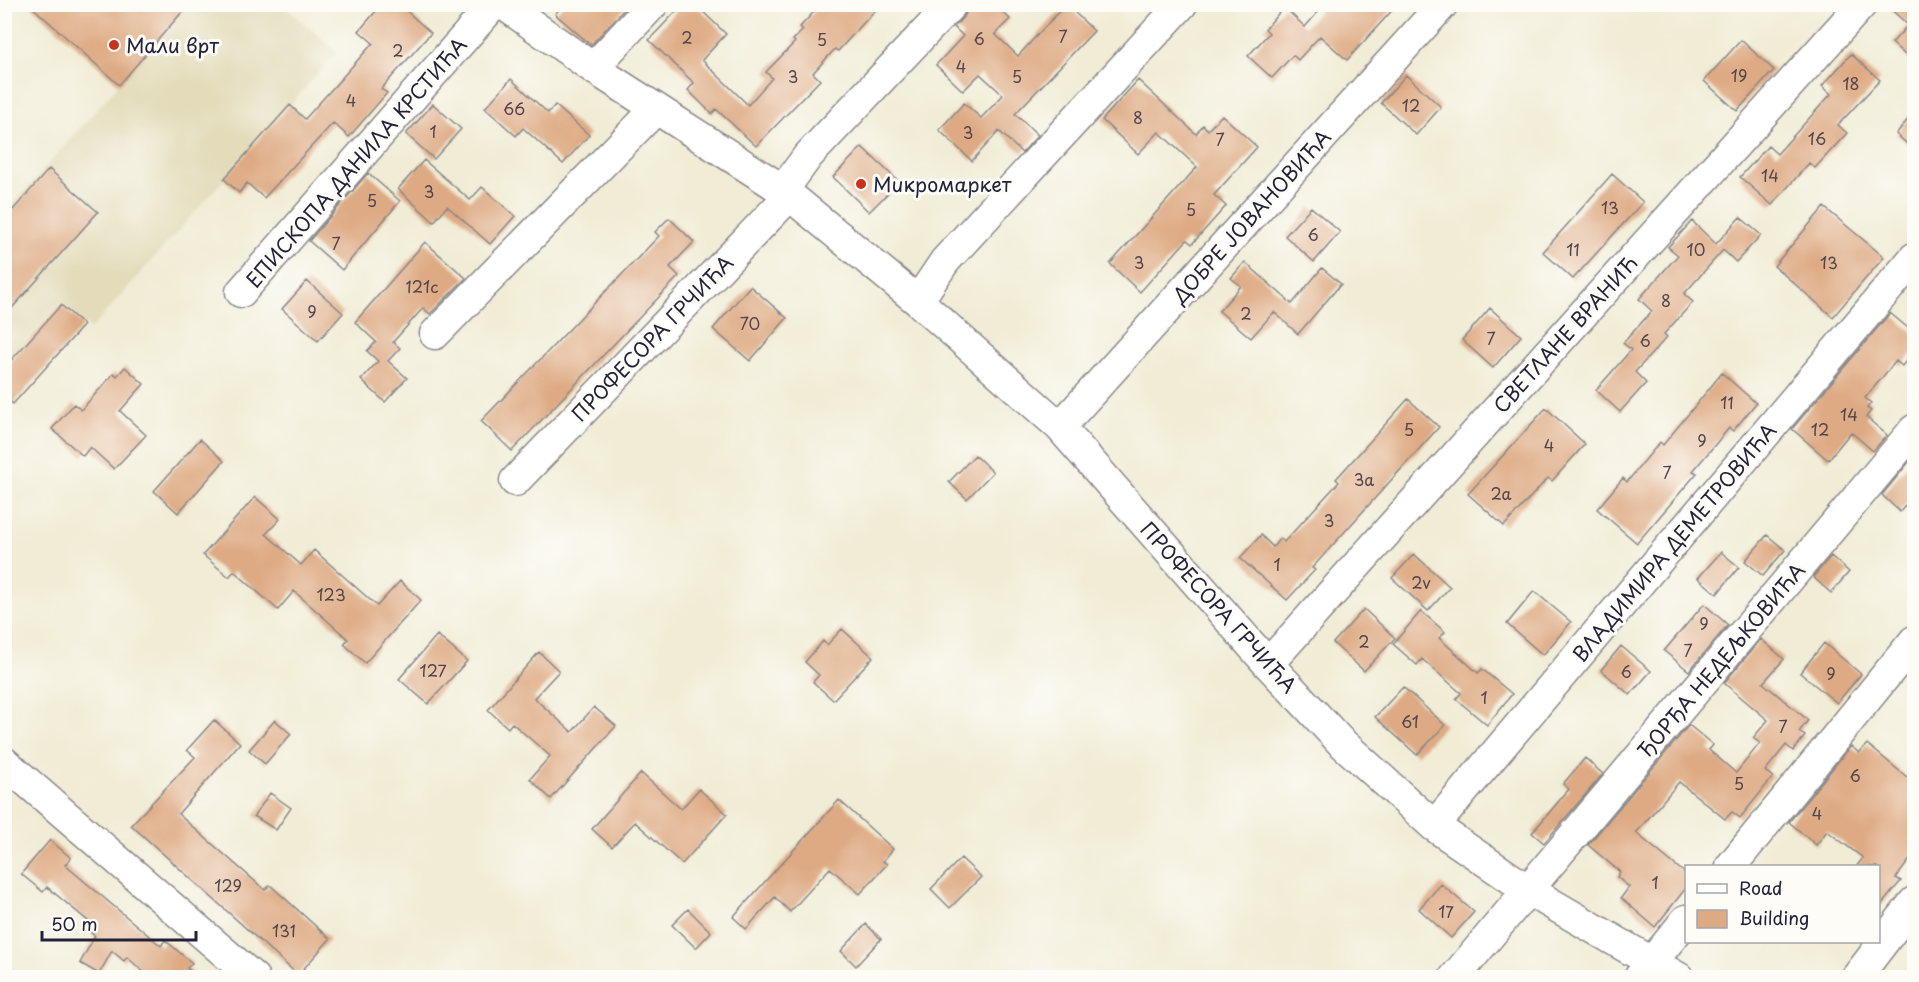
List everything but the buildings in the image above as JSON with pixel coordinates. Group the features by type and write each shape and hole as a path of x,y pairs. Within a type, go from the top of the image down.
{"street":[{"name":"ЕПИСКОПА ДАНИЛА КРСТИЋА","path":"241,292 494,4"},
{"name":"ПРОФЕСОРА ГРЧИЋА","path":"503,4 593,68 787,192 918,301 1059,427 1268,664 1340,741 1434,826 1646,970 1679,978"},
{"path":"593,68 653,4"},
{"path":"787,192 808,156 952,4"},
{"path":"918,301 945,261 1182,4"},
{"name":"ДОБРЕ ЈОВАНОВИЋА","path":"1059,427 1443,4"},
{"name":"СВЕТЛАНЕ ВРАНИЋ","path":"1268,664 1862,4"},
{"path":"435,334 656,109"},
{"name":"ПРОФЕСОРА ГРЧИЋА","path":"515,481 787,192"},
{"name":"ВЛАДИМИРА ДЕМЕТРОВИЋА","path":"1434,826 1914,258"},
{"name":"ЂОРЂА НЕДЕЉКОВИЋА","path":"1454,978 1914,430"},
{"path":"1733,865 1914,641"},
{"path":"4,762 254,978"},
{"path":"1856,978 1914,902"},
{"path":"1646,970 1685,922"}],"shaded area":[{"path":"189,5 283,5 337,52 91,329 60,303 5,366 5,213"}],"place":[{"name":"Мали врт","path":"114,45"},
{"name":"Микромаркет","path":"861,184"}]}
